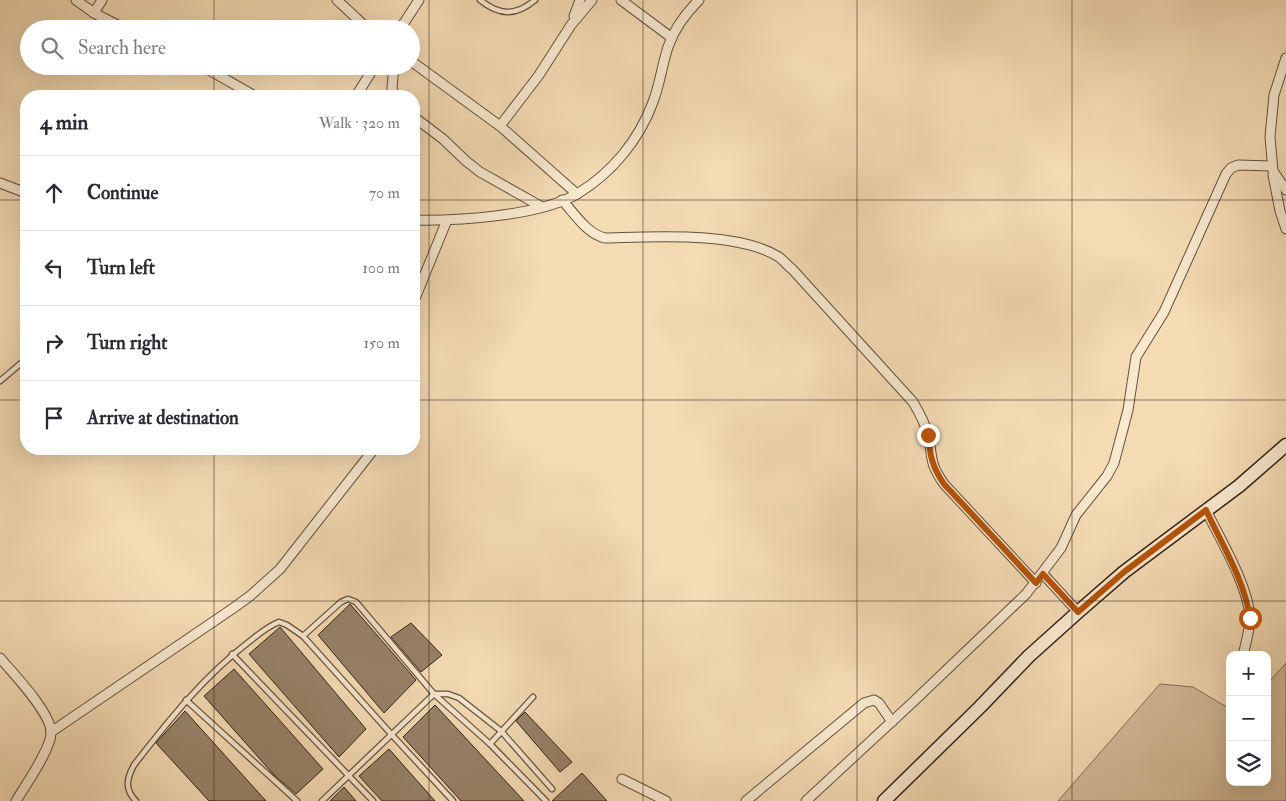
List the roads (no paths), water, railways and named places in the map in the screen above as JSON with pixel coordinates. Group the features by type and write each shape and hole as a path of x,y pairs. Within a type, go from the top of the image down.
{"main road":[{"path":"884,801 1029,656 1078,612 1124,572 1239,486 1286,445"}],"street":[{"path":"76,0 108,20"},
{"path":"94,13 102,0"},
{"path":"336,0 358,20"},
{"path":"406,20 419,0"},
{"path":"571,25 580,0"},
{"path":"500,126 540,75 571,25 592,0"},
{"path":"621,0 672,38"},
{"path":"420,220 446,220 486,216 542,207 577,194 614,165 632,144 645,122 661,78 672,38 680,22 699,0"},
{"path":"1286,58 1274,95 1270,137 1272,169 1280,211 1286,228"},
{"path":"420,68 500,126 577,194"},
{"path":"218,75 244,90"},
{"path":"360,90 369,75"},
{"path":"392,90 393,75"},
{"path":"420,121 437,133 480,172 542,207"},
{"path":"806,801 892,722 1036,583 1062,548 1076,515 1107,476 1114,463 1128,410 1136,357 1164,312 1226,174 1231,168 1238,165 1272,169 1286,190"},
{"path":"0,183 20,191"},
{"path":"562,200 591,232 605,238 698,237 744,244 764,250 780,258 913,402 928,435 932,462 936,473 1036,583"},
{"path":"420,286 446,220"},
{"path":"52,732 232,609 267,581 280,569 369,455"},
{"path":"1206,510 1241,583 1247,600 1250,618 1245,651"},
{"path":"1043,574 1078,612"},
{"path":"0,658 48,718 52,732 48,746 16,801"},
{"path":"746,801 864,703 870,700 879,703 892,722"},
{"path":"622,779 666,801"}],"lane":[{"path":"480,0 493,8 509,13 519,11 535,0"},
{"path":"0,381 20,364"},
{"path":"304,636 341,602 348,599 356,602 434,694 490,744 546,801"},
{"path":"136,801 131,796 127,787 128,776 134,765 186,700 232,654 271,625 279,622 287,624 304,636 454,801"},
{"path":"232,654 373,801"},
{"path":"322,801 434,694 448,694 458,698 501,731 552,789"},
{"path":"490,744 533,697"},
{"path":"186,700 296,801"}]}
